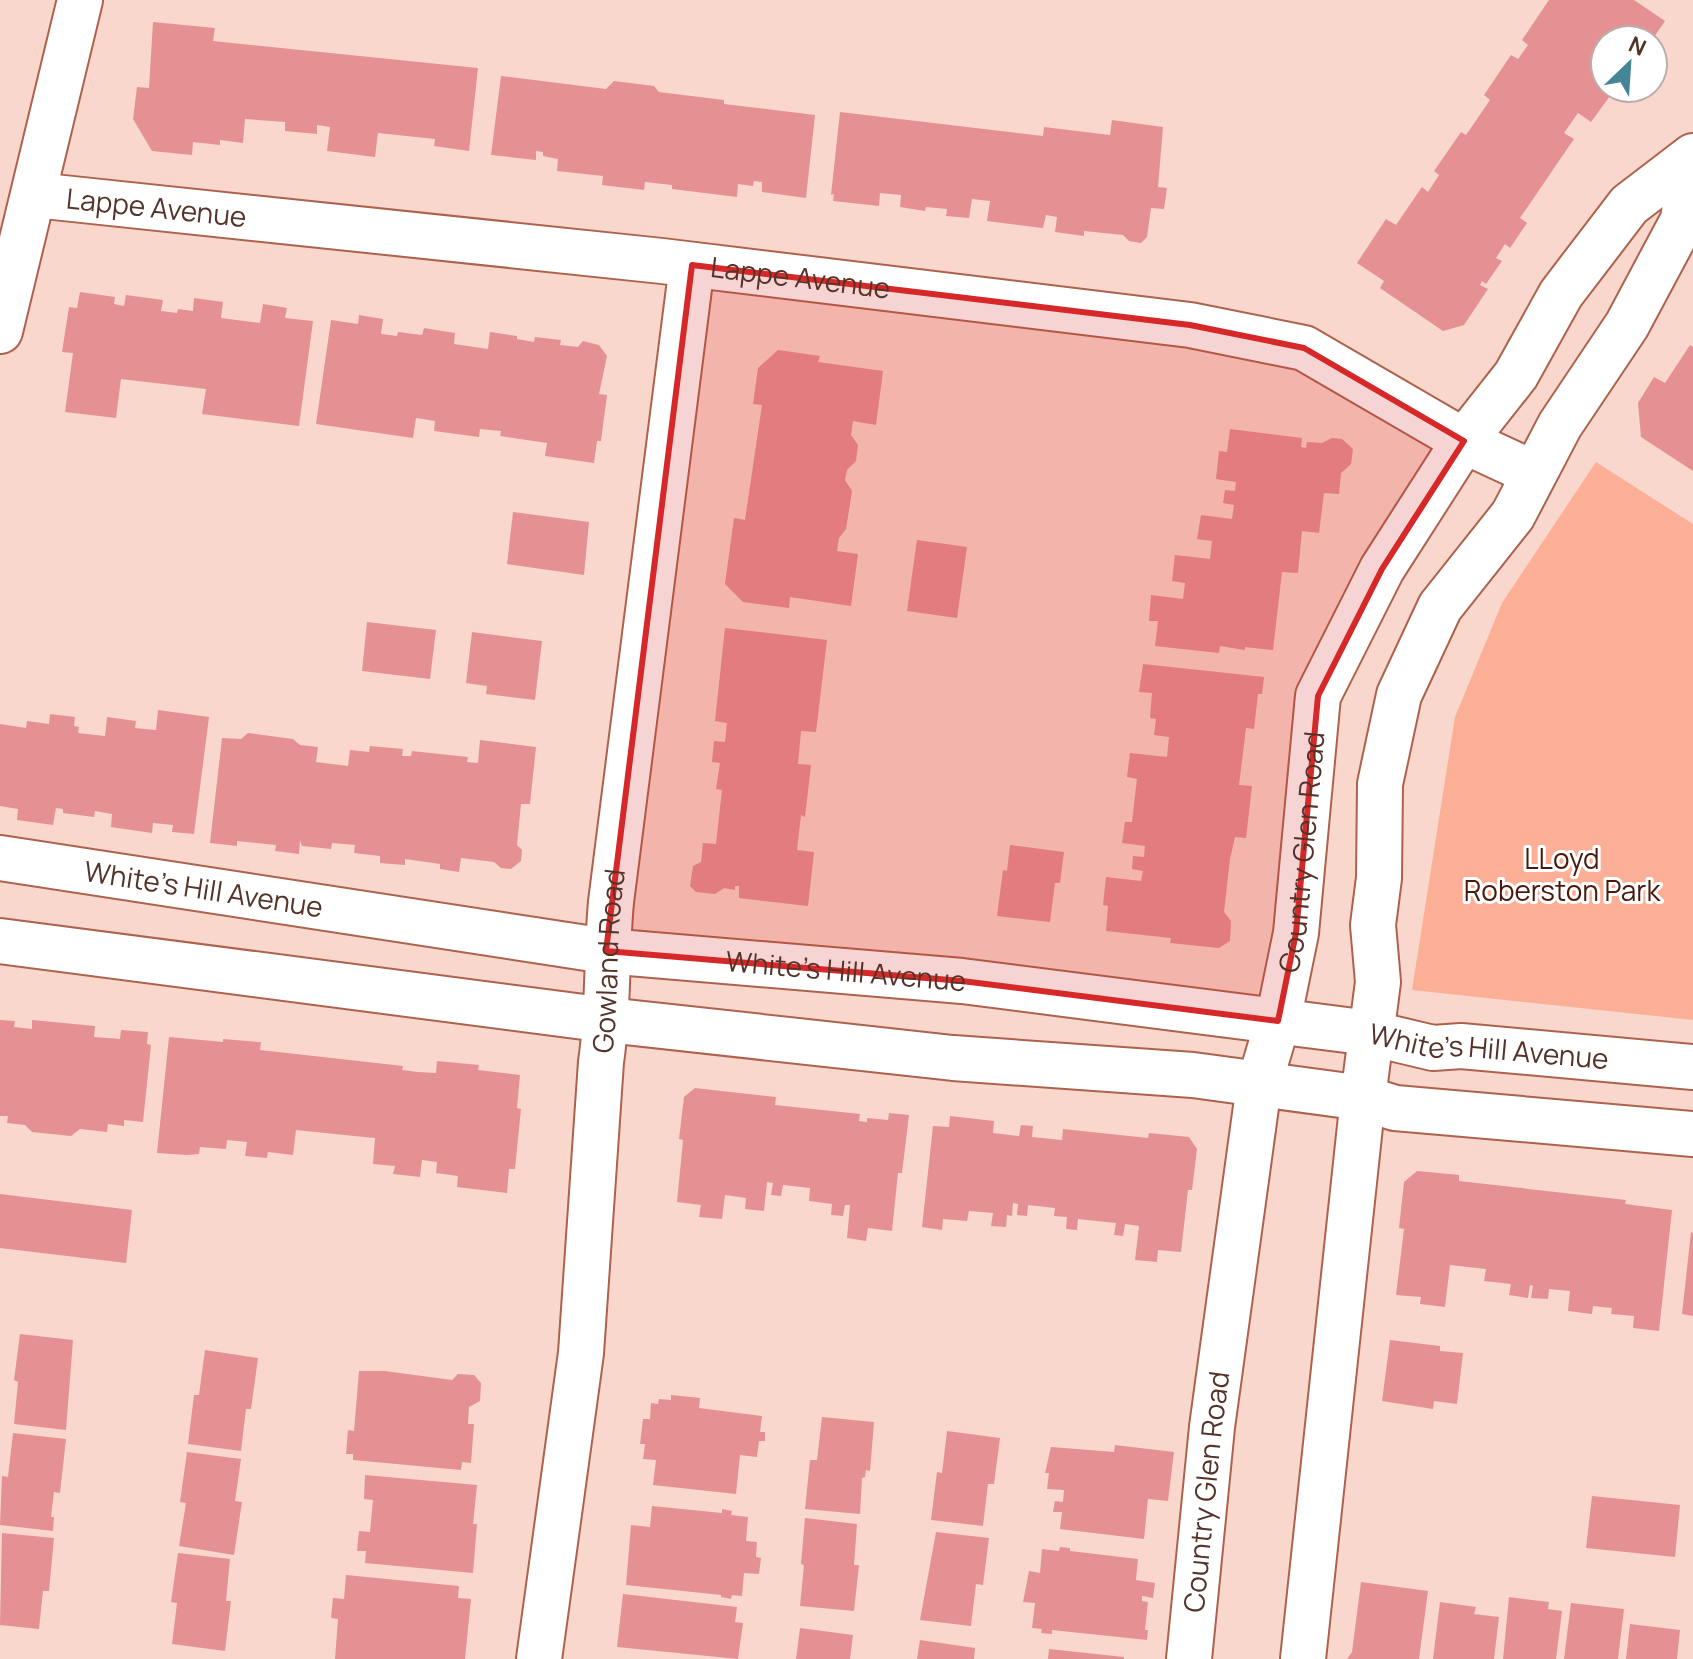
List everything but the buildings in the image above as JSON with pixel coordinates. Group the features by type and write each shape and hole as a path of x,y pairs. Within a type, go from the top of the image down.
{"street":[{"path":"0,331 80,0"},
{"name":"Country Glen Road","path":"1189,1659 1212,1427 1259,1085 1278,1021 1296,933 1318,696 1382,569 1464,441 1516,375 1561,294 1629,205 1692,158"},
{"name":"Country Glen Road","path":"1303,1659 1378,982 1373,925 1379,878 1380,784 1399,695 1440,607 1513,515 1560,425 1627,325 1683,220 1692,158"},
{"name":"Lappe Avenue","path":"35,195 692,265 1190,325 1304,348 1464,441 1533,473"},
{"name":"Gowland Road","path":"539,1659 581,1353 601,1062 607,1020 606,951 692,265"},
{"name":"White's Hill Avenue","path":"0,858 606,951 962,981 1370,1033 1433,1048 1461,1046 1693,1067"},
{"path":"0,941 607,1020 953,1058 1193,1075 1363,1098 1395,1108 1693,1134"}],"highlighted area":[{"path":"692,265 1190,325 1304,348 1464,441 1382,569 1318,696 1296,933 1278,1021 962,981 606,951"}],"green space":[{"name":"LLoyd Roberston Park","path":"1596,462 1693,524 1693,1020 1412,990 1455,717 1502,603"}]}
